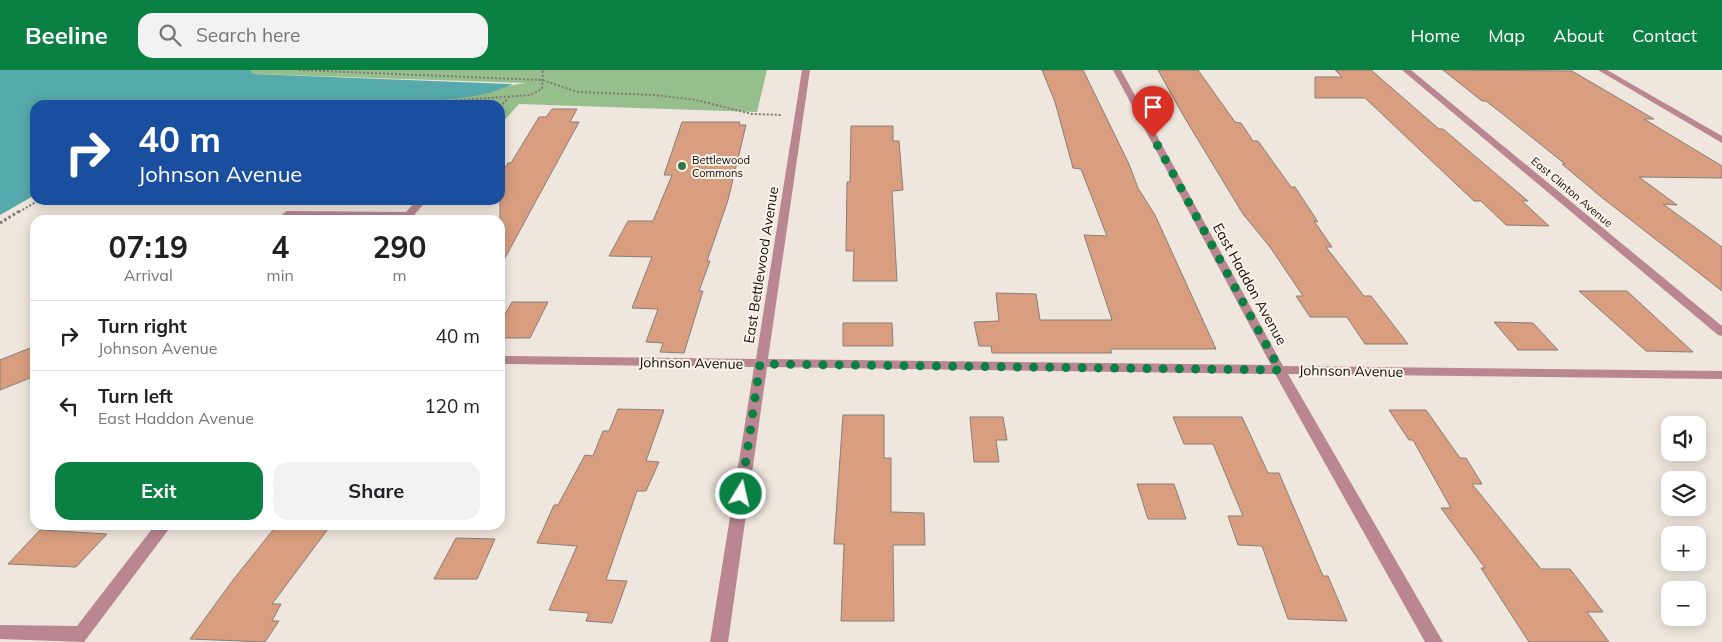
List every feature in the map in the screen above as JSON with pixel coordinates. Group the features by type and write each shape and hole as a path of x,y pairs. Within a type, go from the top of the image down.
{"street":[{"name":"East Bettlewood Avenue","path":"719,642 806,70"},
{"name":"East Haddon Avenue","path":"1117,70 1280,370 1434,642"},
{"name":"East Clinton Avenue","path":"1406,70 1722,332"},
{"path":"1602,70 1722,140"},
{"path":"410,215 418,205"},
{"path":"287,214 317,215"},
{"name":"Johnson Avenue","path":"505,360 1722,375"},
{"path":"0,632 78,637 160,530"}],"path":[{"path":"298,70 542,80 578,92 656,95 696,100 752,114 799,115"},
{"path":"465,100 530,95 542,89 543,70"},
{"path":"505,101 509,97"},
{"path":"0,223 31,205"}],"green space":[{"path":"250,70 767,70 757,112 519,104 505,119 505,100 396,100 527,83 253,74"}],"water":[{"path":"0,70 250,70 253,74 512,84 484,94 438,100 30,100 30,198 0,215"}],"building":[{"path":"1042,70 1083,70 1129,164 1138,188 1155,215 1216,349 1110,349 1112,353 992,353 991,346 979,346 974,322 999,321 996,293 1036,294 1040,320 1112,320 1084,235 1107,236 1081,169 1073,168 1055,102"},
{"path":"1158,70 1198,70 1235,122 1241,123 1253,141 1258,141 1291,187 1295,187 1318,222 1314,221 1332,247 1326,247 1364,296 1371,296 1408,344 1365,344 1347,317 1310,317 1296,296 1303,296 1270,247 1243,214"},
{"path":"1335,70 1371,70 1439,129 1443,129 1528,201 1522,201 1549,226 1506,225 1481,201 1474,201 1365,98 1315,98 1315,77 1342,77"},
{"path":"1443,70 1572,71 1654,119 1644,119 1722,166 1722,178 1639,177 1677,205 1663,204 1722,247 1722,291 1600,196 1562,164 1565,164 1509,119 1486,101 1482,101"},
{"path":"552,109 577,109 570,122 579,122 505,258 505,215 500,215 500,205 505,205 505,168 508,163 511,163 539,117 546,117"},
{"path":"682,122 740,122 739,125 746,125 728,200 707,261 710,261 699,291 703,291 684,353 660,352 663,343 646,342 658,309 632,308 652,257 609,256 628,221 653,221 672,175 664,175"},
{"path":"851,126 893,126 893,141 899,141 903,190 892,191 897,281 853,281 854,251 846,251 847,182 850,182"},
{"path":"1579,291 1627,291 1693,352 1646,351"},
{"path":"512,302 548,302 530,338 505,338 505,314"},
{"path":"1494,322 1533,323 1558,350 1518,350"},
{"path":"843,323 892,323 893,346 843,346"},
{"path":"30,348 30,378 0,390 0,360"},
{"path":"618,409 664,410 646,461 659,462 646,491 637,491 606,580 627,581 612,623 586,621 589,613 549,610 577,546 537,543 554,505 558,505 585,455 593,456 603,431 609,431"},
{"path":"1389,410 1426,410 1460,458 1466,458 1482,484 1472,484 1541,569 1570,569 1603,612 1587,612 1609,642 1529,642 1481,568 1485,568 1441,508 1451,508 1413,440 1409,440"},
{"path":"843,415 884,415 884,458 891,458 891,512 924,513 925,545 893,545 894,621 841,621 844,544 834,544"},
{"path":"970,417 1003,417 1007,440 996,440 999,462 974,462"},
{"path":"1173,417 1242,417 1268,473 1279,473 1323,576 1328,576 1347,621 1288,619 1262,546 1238,545 1228,516 1243,516 1213,444 1184,444"},
{"path":"1137,484 1174,484 1186,519 1148,519"},
{"path":"40,530 107,534 76,567 8,564"},
{"path":"273,530 327,530 272,604 281,604 272,621 279,621 265,642 190,639 233,580"},
{"path":"456,538 495,539 477,579 434,579"}],"place":[{"name":"Bettlewood Commons","path":"682,166"}],"route":[{"path":"741,494 760,364 1280,370 1153,137"}]}
